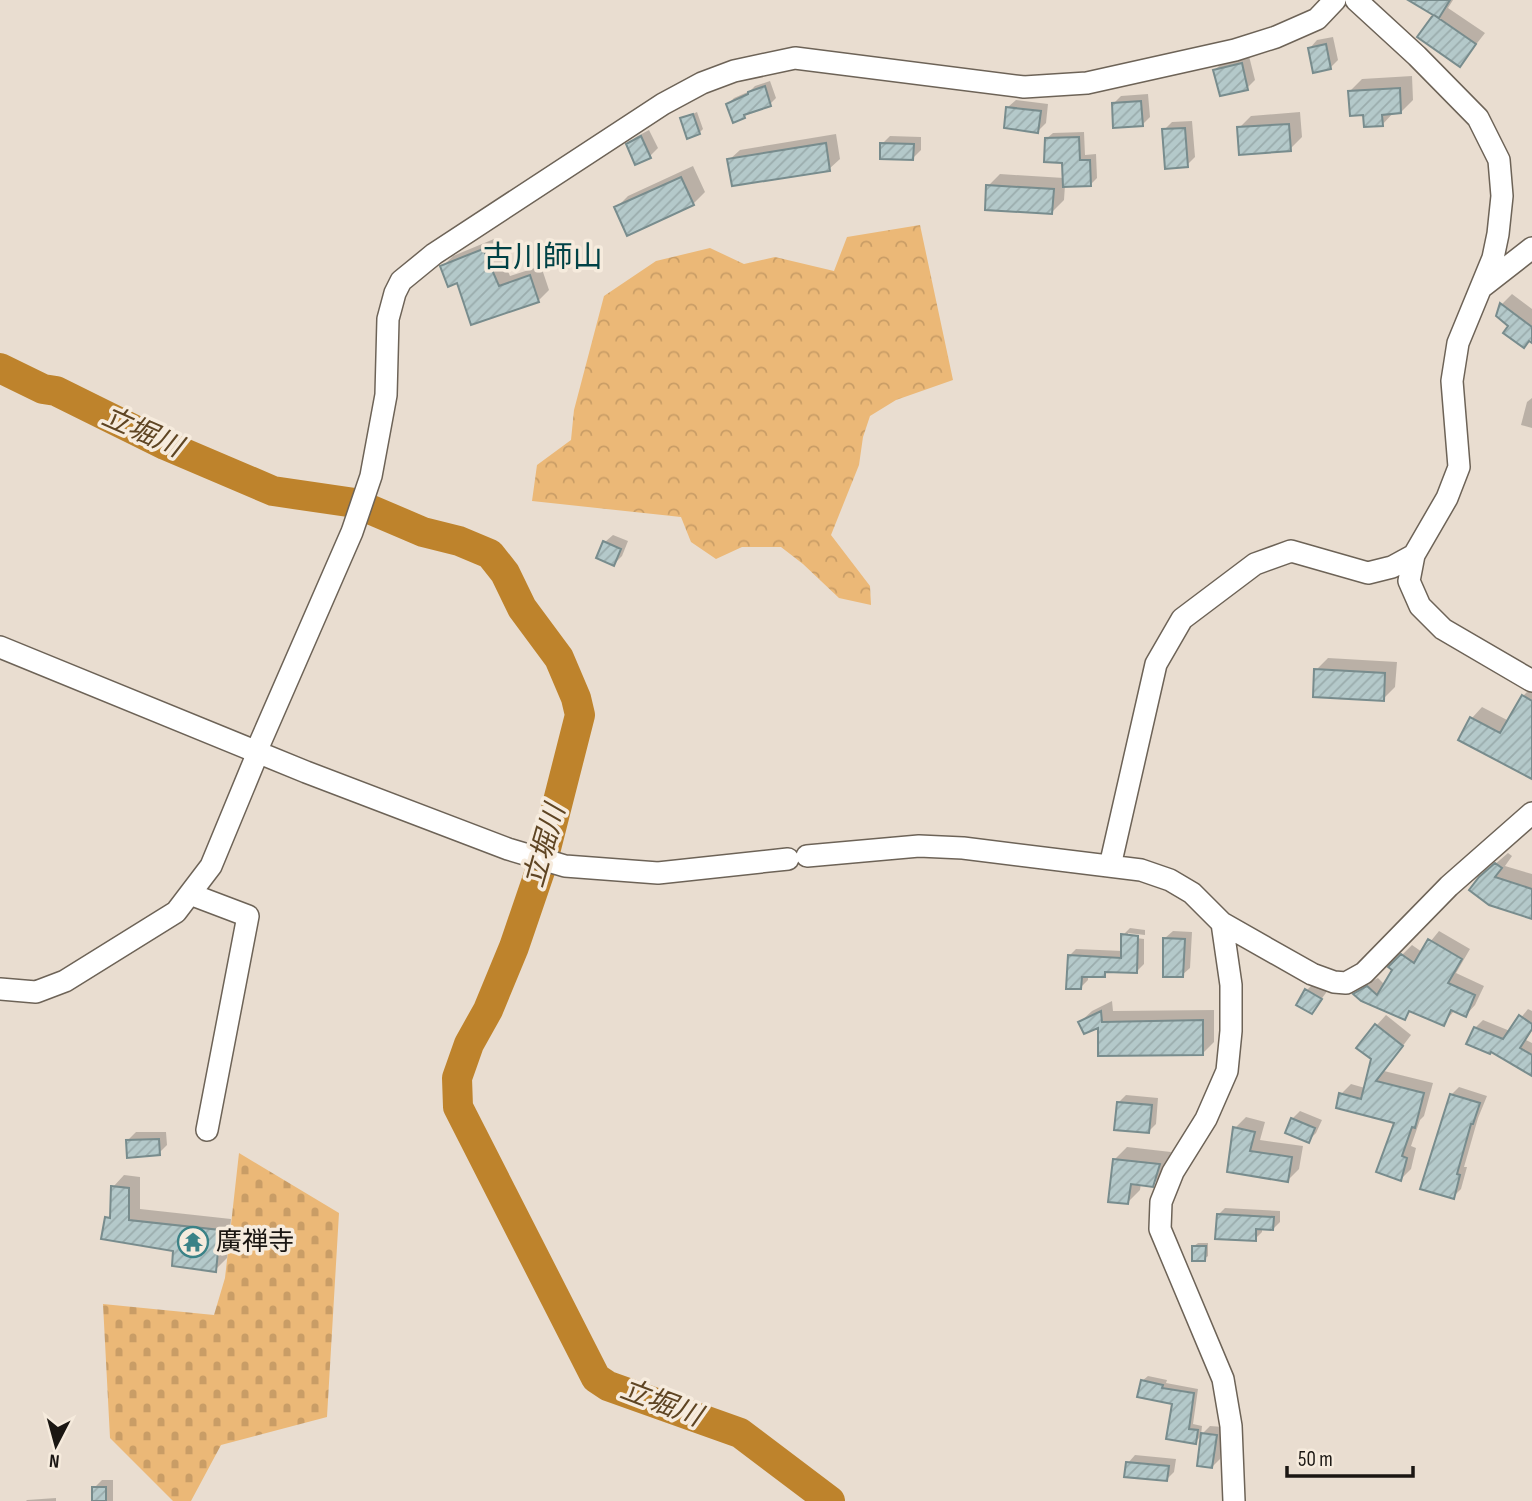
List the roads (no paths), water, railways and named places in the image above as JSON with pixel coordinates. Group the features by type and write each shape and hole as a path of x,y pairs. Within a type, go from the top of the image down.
{"street":[{"path":"0,989 36,992 65,981 176,912 211,866 256,752 352,532 371,476 386,395 388,319 395,293 401,281 434,254 663,104 702,83 734,71 794,58 1024,88 1087,83 1235,50 1276,37 1317,19 1335,0"},
{"path":"1356,0 1417,56 1478,118 1499,160 1502,196 1499,234 1493,258 1458,343 1452,381 1459,467 1447,498 1414,555 1409,581 1420,606 1443,628 1532,681"},
{"path":"1480,289 1532,248"},
{"path":"1110,866 1156,664 1182,619 1255,564 1291,551 1368,573 1392,567 1414,555"},
{"path":"0,647 256,752 508,849 565,866 658,873 919,846 963,848 1141,870 1170,880 1192,893 1222,923 1312,974 1334,982 1346,982 1364,973 1449,886 1532,813"},
{"path":"190,894 248,916 206,1130"},
{"path":"1222,923 1231,985 1231,1031 1227,1070 1206,1119 1173,1172 1161,1202 1160,1229 1223,1379 1231,1426 1234,1501"}],"waterway":[{"name":"立堀川","path":"0,368 43,389 56,391 165,445 273,491 355,503 423,532 459,541 490,554 505,573 522,608 559,658 576,698 580,715 541,868 514,947 488,1010 469,1044 457,1078 458,1107 596,1378 608,1386 740,1433 830,1501"}],"place":[{"name":"廣禅寺","path":"193,1242"}],"district":[{"name":"古川師山","path":"543,258"}]}
